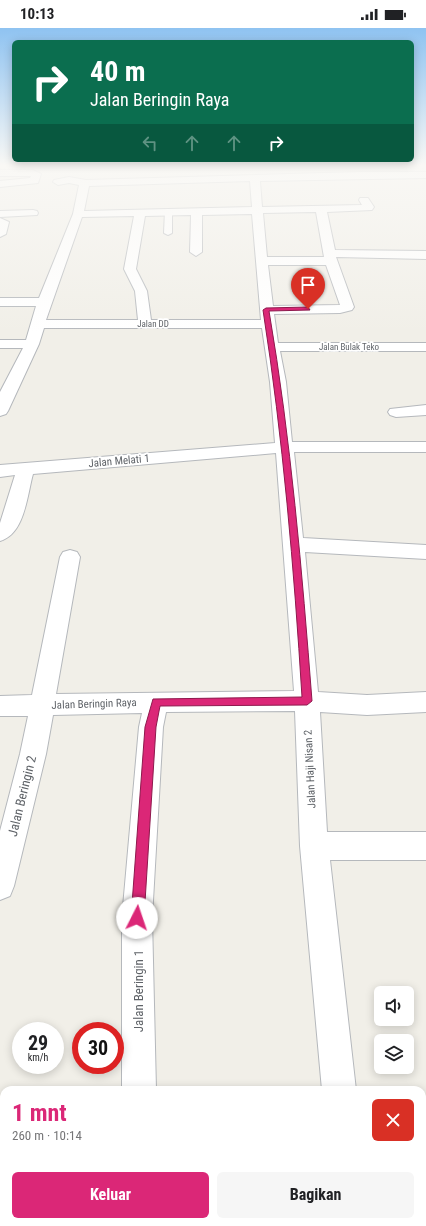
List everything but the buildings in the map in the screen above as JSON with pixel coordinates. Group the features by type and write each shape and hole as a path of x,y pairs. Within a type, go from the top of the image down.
{"street":[{"path":"0,222 3,222 4,225 0,234"},
{"path":"2,402 32,344 44,302 75,222"},
{"path":"138,222 130,269 141,291 145,324"},
{"path":"196,252 197,222"},
{"name":"Jalan Haji Nisan 2","path":"257,222 267,316 278,382 294,544 307,701 314,846 339,1086"},
{"path":"323,222 330,257"},
{"path":"261,261 330,257 426,255"},
{"name":"Jalan DD","path":"38,324 145,324 267,316 344,308 347,307 330,257"},
{"path":"0,302 44,302"},
{"path":"0,344 32,344"},
{"name":"Jalan Bulak Teko","path":"272,347 426,347"},
{"path":"396,412 426,410"},
{"name":"Jalan Melati 1","path":"0,471 284,447 426,447"},
{"path":"0,534 10,524 25,470"},
{"path":"294,544 426,552"},
{"name":"Jalan Beringin 2","path":"0,886 33,754 70,557"},
{"name":"Jalan Beringin Raya","path":"0,706 156,702 307,701 368,705 426,702"},
{"name":"Jalan Beringin 1","path":"139,1086 137,918 151,727 156,702"},
{"path":"314,846 426,846"}],"lane":[{"path":"168,222 168,233"}],"route":[{"path":"137,918 151,727 156,702 307,701 301,617 278,382 266,310 308,309"}]}
